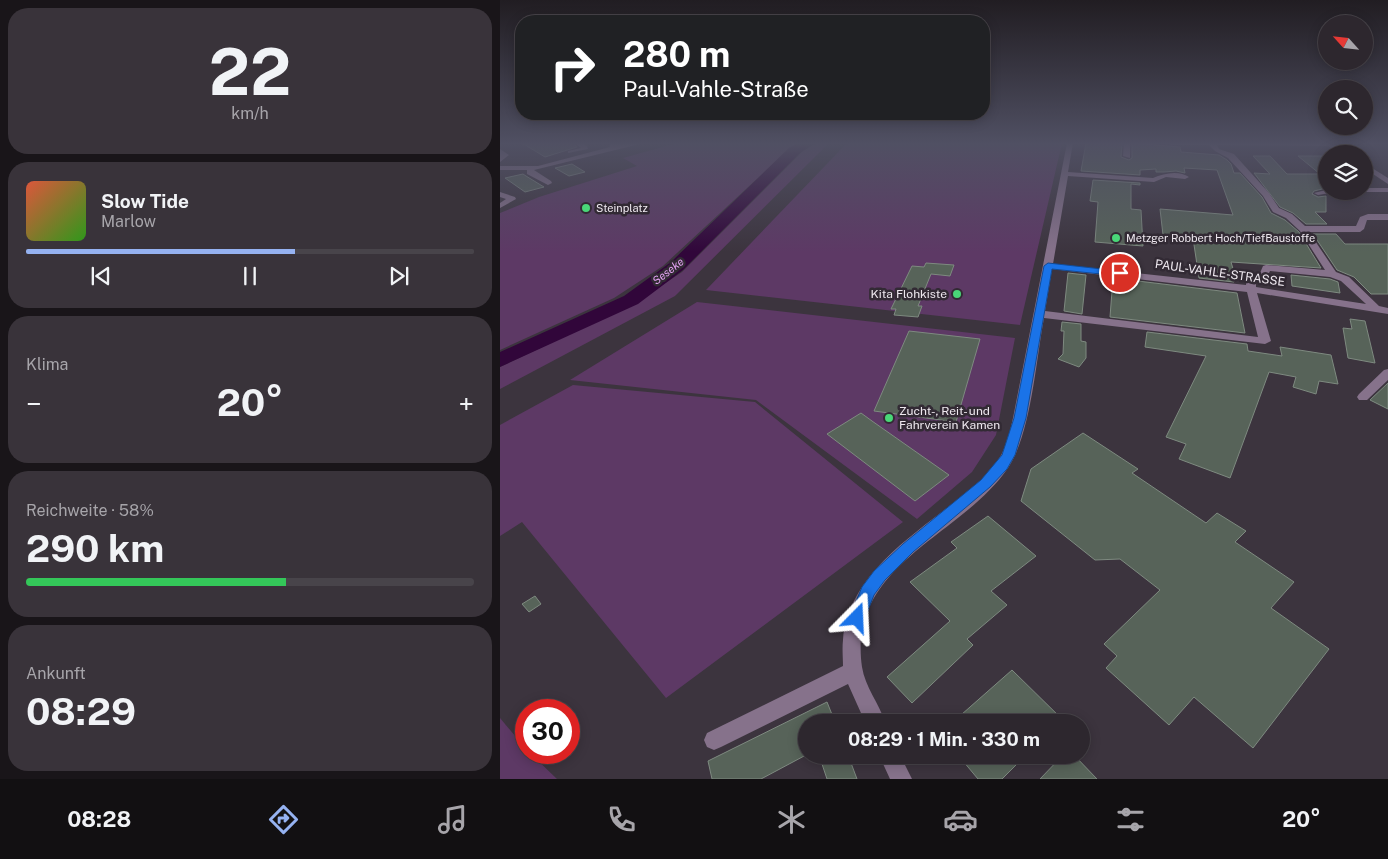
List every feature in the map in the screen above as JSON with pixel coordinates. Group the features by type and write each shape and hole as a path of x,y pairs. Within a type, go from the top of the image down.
{"street":[{"path":"542,179 548,183"},
{"path":"872,714 854,671 852,651 854,628 860,608 867,591 879,575 908,548 986,484 1002,465 1015,437 1020,418 1065,179"},
{"path":"1252,179 1276,210 1289,216 1304,229 1332,274"},
{"path":"1373,190 1388,190"},
{"path":"500,194 512,200 500,206"},
{"path":"1304,229 1360,229 1363,219 1368,217 1388,217"},
{"name":"PAUL-VAHLE-STRASSE","path":"1048,266 1251,289 1388,311"},
{"path":"1040,314 1265,342 1251,289 1251,278 1264,275 1266,268 1332,274 1346,278 1375,309"},
{"path":"1363,397 1388,373"},
{"path":"714,740 854,671"},
{"path":"894,764 900,779"}],"shaded area":[{"path":"595,179 756,179 663,266 614,298 500,350 500,213 539,197"},
{"path":"775,179 792,179 675,296 500,389 500,367 637,302 682,272"},
{"path":"812,179 1054,179 1020,325 706,290"},
{"name":"Zucht-, Reit- und Fahrverein Kamen","path":"697,302 1015,338 996,435 972,472 917,519 756,400 570,380"},
{"path":"573,385 755,402 903,522 666,698 522,522 500,536 500,425"},
{"path":"500,718 515,736 515,764 541,764 557,779 500,779"}],"building":[{"path":"507,179 532,179 544,187 525,192"},
{"path":"1220,179 1246,179 1262,197 1271,213 1285,220 1299,232 1321,268 1231,262 1236,279 1234,278 1234,282 1199,278 1193,238 1163,235 1160,209 1233,215"},
{"path":"1259,179 1318,179 1318,190 1312,194 1318,197 1318,200 1326,200 1326,212 1315,212 1327,224 1306,224 1293,213 1280,207"},
{"path":"1093,180 1140,183 1140,185 1131,184 1131,209 1141,210 1143,246 1095,242 1098,202 1090,201"},
{"path":"1313,234 1336,234 1345,244 1388,244 1388,294 1371,294 1354,277 1337,270"},
{"path":"926,263 954,265 950,276 931,274 918,306 922,306 918,317 894,315 896,309 891,309 912,266 924,267"},
{"path":"1068,273 1086,275 1082,314 1064,311"},
{"path":"1291,275 1330,279 1338,282 1340,293 1292,286"},
{"path":"1113,278 1237,293 1245,333 1110,317"},
{"path":"1350,319 1365,321 1375,363 1348,358 1343,328 1352,329"},
{"path":"1062,322 1081,324 1081,341 1086,342 1086,358 1079,367 1058,359 1063,354 1064,331 1061,331"},
{"path":"909,331 980,339 956,422 874,411"},
{"path":"1147,332 1247,344 1248,351 1282,356 1280,347 1331,355 1338,384 1319,381 1316,394 1293,387 1296,377 1269,372 1230,478 1179,459 1186,444 1166,437 1206,356 1145,347"},
{"path":"1388,383 1388,409 1370,400"},
{"path":"861,413 949,475 915,501 827,434"},
{"path":"1083,433 1138,469 1132,473 1206,523 1217,513 1246,531 1235,542 1294,582 1271,608 1329,649 1253,748 1194,697 1169,725 1106,668 1117,656 1104,644 1160,590 1120,559 1095,560 1021,501 1031,469"},
{"path":"988,516 1036,556 991,591 1007,605 967,639 973,645 912,703 887,677 950,621 910,582 957,548 951,542"},
{"path":"535,596 541,604 529,612 522,604"},
{"path":"1012,670 1057,714 962,714"},
{"path":"827,702 832,714 803,714"},
{"path":"798,716 798,759 761,779 712,779 708,761"},
{"path":"822,764 851,764 857,779 827,779"},
{"path":"966,764 1017,764 1002,779 978,779"},
{"path":"1054,764 1083,764 1097,779 1040,779"}],"waterway":[{"name":"Seseke","path":"500,360 631,300 677,266 765,179"}],"place":[{"name":"Steinplatz","path":"586,208"},
{"name":"Metzger Robbert Hoch/TiefBaustoffe","path":"1116,238"},
{"name":"Kita Flohkiste","path":"957,294"},
{"name":"Zucht-, Reit- und Fahrverein Kamen","path":"889,418"}],"route":[{"path":"857,618 867,591 879,575 908,548 986,484 1008,455 1020,418 1048,266 1120,273"}]}
